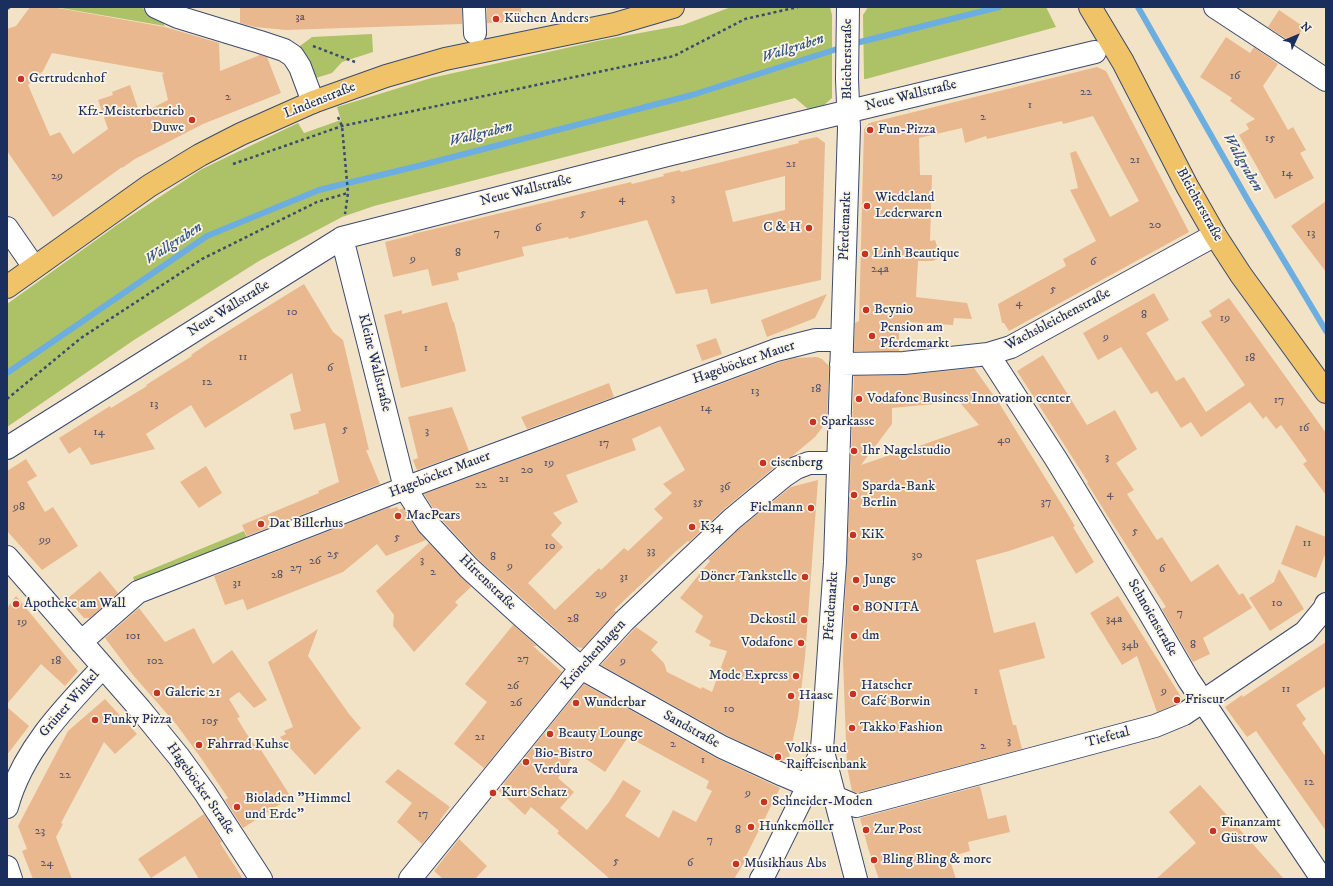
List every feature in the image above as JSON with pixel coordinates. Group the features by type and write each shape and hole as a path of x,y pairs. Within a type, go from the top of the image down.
{"main road":[{"name":"Lindenstraße","path":"7,287 149,186 200,155 241,134 313,102 386,76 446,59 615,24 673,7"},
{"name":"Bleicherstraße","path":"1090,7 1124,62 1214,236 1326,392"}],"street":[{"path":"156,7 178,17 284,50 293,56 300,67 313,102"},
{"path":"474,7 475,33"},
{"path":"1214,7 1326,80"},
{"name":"Bleicherstraße","path":"847,11 848,112"},
{"name":"Neue Wallstraße","path":"7,448 342,238 667,155 1095,52"},
{"name":"Pferdemarkt","path":"761,879 808,786 822,748 835,562 838,463 847,364 842,340 849,128 848,112"},
{"path":"7,228 34,267"},
{"name":"Wachsbleichenstraße","path":"847,364 904,363 988,354 1011,347 1214,236"},
{"name":"Kleine Wallstraße","path":"342,238 405,488"},
{"name":"Hageböcker Mauer","path":"81,642 138,592 405,488 776,350 816,340 842,340"},
{"name":"Schnoienstraße","path":"988,354 1056,459 1188,679 1322,879"},
{"name":"Krönchenhagen","path":"410,879 581,668 624,621 732,519 784,476 796,468 809,463 838,463"},
{"name":"Hirtenstraße","path":"405,488 428,524 469,568 581,668"},
{"name":"Hageböcker Straße","path":"9,565 81,642 140,709 179,757 205,793 261,879"},
{"name":"Tiefetal","path":"834,796 856,806 1155,726 1184,714 1305,632 1326,604"},
{"name":"Grüner Winkel","path":"7,807 23,767 39,741 65,706 103,667"},
{"name":"Sandstraße","path":"581,668 722,747 808,786"},
{"name":"Pferdemarkt","path":"822,748 854,874"},
{"path":"808,786 834,796"},
{"path":"7,867 11,879"}],"path":[{"path":"7,10 10,7"},
{"path":"230,166 342,126 674,56 745,19 798,7"},
{"path":"7,399 81,338 202,259 317,202 348,193 342,126"}],"green space":[{"path":"55,7 137,7 155,11 165,26"},
{"path":"731,7 830,7 832,15 832,98 823,106 808,109 795,98 374,206 342,217 259,261 134,340 7,427 7,304 117,225 202,169 298,123 304,133 341,120 337,107 431,78 602,40 683,25"},
{"path":"868,7 1046,7 1056,27 864,79 863,15"},
{"path":"372,34 373,52 342,62 332,73 316,78 298,51 300,46 312,37"},
{"path":"244,531 248,540 136,585 133,577"}],"building":[{"path":"30,7 52,7 165,27 219,43 220,71 260,55 267,57 281,93 203,124 135,159 53,217 7,151 7,29 16,26","holes":["52,53 165,73 162,74 168,100 140,114 130,85 112,92 113,95 98,100 108,129 73,154 60,132 50,136 28,85 43,71"]},
{"path":"240,7 462,7 462,24 286,30 255,27 240,23"},
{"path":"487,7 521,7 521,22 487,23"},
{"path":"1279,10 1304,27 1293,43 1268,27"},
{"path":"1226,37 1250,53 1254,47 1278,64 1263,86 1288,130 1293,127 1306,150 1300,153 1314,178 1275,199 1239,135 1249,129 1246,124 1255,119 1230,101 1232,98 1200,77"},
{"path":"1097,67 1106,71 1189,232 1009,331 1004,323 1002,323 998,304 1066,266 1063,259 1096,241 1070,190 1078,188 1070,153 1076,151 1110,217 1139,201 1093,116 1063,124 1062,121 987,139 986,136 965,143 962,128 919,138 920,175 932,175 930,241 935,240 941,258 932,261 918,261 916,297 967,303 972,319 954,318 953,325 908,322 907,329 899,328 899,351 854,351 855,323 859,321 864,129 869,123"},
{"path":"817,137 825,143 821,280 711,304 707,289 676,294 647,220 569,239 568,237 522,247 524,256 457,273 459,280 432,286 428,269 393,277 385,242 631,182 632,184 664,176 663,174 680,170 681,172 799,143 798,141","holes":["785,176 785,210 733,222 725,191"]},
{"path":"1326,201 1326,272 1291,226"},
{"path":"304,284 333,332 343,340 369,450 366,450 380,484 247,536 242,525 319,493 318,491 339,482 325,423 294,430 290,414 301,411 292,373 205,428 191,405 146,434 155,449 91,465 80,447 69,454 59,438 110,406 111,408 147,386 146,385 192,356 191,355 210,342"},
{"path":"1154,293 1169,320 1146,333 1176,381 1184,377 1206,412 1245,385 1201,322 1212,316 1209,311 1229,298 1326,433 1326,495 1303,464 1307,461 1281,425 1276,429 1266,416 1263,419 1250,402 1201,437 1191,422 1181,428 1157,391 1151,394 1121,347 1098,360 1083,333"},
{"path":"827,294 815,318 767,337 761,320"},
{"path":"447,302 454,322 466,371 401,388 384,315 402,310 402,314"},
{"path":"716,338 722,354 702,361 696,345"},
{"path":"1043,355 1087,425 1115,410 1137,449 1116,463 1134,490 1127,494 1157,540 1162,537 1191,582 1218,564 1239,595 1243,593 1252,608 1203,638 1210,654 1193,662 1162,609 1166,607 1017,371"},
{"path":"817,357 822,359 829,366 827,421 815,437 791,457 776,466 724,509 689,542 688,541 675,552 614,610 616,612 583,648 576,647 478,559 438,516 424,494 780,362 794,358","holes":["660,426 685,470 663,484 672,493 654,509 663,518 628,551 624,548 601,570 599,568 555,610 528,583 563,547 551,535 562,523 553,513 578,502 566,475 636,450 632,439"]},
{"path":"974,368 999,403 1075,526 1073,527 1094,562 1076,574 1053,536 1009,551 976,560 994,633 1035,622 1045,658 999,670 1013,725 1016,725 1022,749 857,793 852,791 847,767 843,661 854,376 905,375","holes":["955,397 979,425 916,447 861,465 892,424 892,408 934,404 938,398"]},
{"path":"609,383 614,397 527,429 521,417"},
{"path":"452,407 469,451 417,470 413,460 418,458 408,417"},
{"path":"26,459 37,476 27,482 45,512 53,507 78,546 42,570 7,531 7,471"},
{"path":"206,466 222,493 199,508 180,482"},
{"path":"818,480 805,657 798,717 789,757 782,761 728,736 601,665 636,627 658,642 651,650 664,663 667,672 701,689 702,687 712,692 727,651 709,646 711,641 695,632 703,616 680,598 710,561 708,559 740,528 791,487"},
{"path":"390,507 390,509 397,507 399,510 403,508 418,531 426,540 386,556 377,544 343,572 247,610 243,599 225,605 214,576"},
{"path":"1296,525 1326,537 1326,552 1316,578 1281,564"},
{"path":"429,543 471,587 455,602 458,605 414,652 393,626 394,615 376,591"},
{"path":"1279,569 1304,609 1270,631 1249,598 1274,582"},
{"path":"100,571 118,593 90,618 84,618 67,599"},
{"path":"16,596 78,671 65,686 41,664 7,704 7,608"},
{"path":"1118,596 1183,700 1178,703 1157,712 1137,656 1122,665 1090,613"},
{"path":"139,608 165,642 194,628 213,664 232,650 267,700 254,708 239,692 229,699 240,717 237,718 246,733 259,751 261,750 291,797 243,828 225,800 228,798 201,758 176,724 133,675 105,638"},
{"path":"513,625 537,646 533,646 562,672 484,768 454,744 487,702 465,684"},
{"path":"318,629 308,656 349,714 361,728 315,775 280,737 286,734 284,731 293,727 268,662"},
{"path":"1326,642 1326,686 1296,705 1306,719 1302,723 1326,757 1326,831 1256,731 1247,737 1225,707 1242,695 1243,697"},
{"path":"584,684 716,758 780,788 744,860 745,861 734,879 610,879 557,833 559,831 531,807 525,815 499,791","holes":["628,737 709,781 706,788 712,791 696,822 673,810 659,838 625,816 641,791 623,780 609,802 587,830 560,808 574,792 558,778 576,752 605,772"]},
{"path":"105,699 137,734 115,754 104,742 61,823 63,824 56,837 72,879 33,879 22,851 27,849 18,826 68,731"},
{"path":"7,707 29,726 7,755"},
{"path":"398,769 450,807 440,820 441,821 422,844 397,822 412,803 385,782"},
{"name":"Finanzamt Güstrow","path":"1200,785 1284,879 1156,879 1196,843 1169,812"},
{"path":"980,786 988,819 1006,815 1010,832 968,842 970,851 949,857 956,879 879,879 868,848 860,818"},
{"path":"204,814 222,842 220,843 243,879 199,879 185,856 151,878 138,859"},
{"path":"459,839 487,866 475,879 443,879 434,871"}],"waterway":[{"name":"Wallgraben","path":"7,373 207,236 319,190 692,95 856,43 999,7"},
{"name":"Wallgraben","path":"1138,7 1249,202 1326,331"}],"place":[{"name":"Küchen Anders","path":"496,19"},
{"name":"Gertrudenhof","path":"21,79"},
{"name":"Kfz-Meisterbetrieb Duwe","path":"192,120"},
{"name":"Fun-Pizza","path":"870,130"},
{"name":"Wiedeland Lederwaren","path":"867,206"},
{"name":"C & H","path":"809,228"},
{"name":"Linh Beautique","path":"865,254"},
{"name":"Beynio","path":"866,310"},
{"name":"Pension am Pferdemarkt","path":"872,336"},
{"name":"Vodafone Business Innovation center","path":"859,399"},
{"name":"Sparkasse","path":"813,422"},
{"name":"Ihr Nagelstudio","path":"854,451"},
{"name":"eisenberg","path":"763,463"},
{"name":"Sparda-Bank Berlin","path":"854,495"},
{"name":"Fielmann","path":"811,508"},
{"name":"MacPears","path":"398,516"},
{"name":"Dat Billerhus","path":"261,524"},
{"name":"K34","path":"692,527"},
{"name":"KiK","path":"853,535"},
{"name":"Döner Tankstelle","path":"805,577"},
{"name":"Junge","path":"856,580"},
{"name":"Apotheke am Wall","path":"16,604"},
{"name":"BONITA","path":"856,608"},
{"name":"Dekostil","path":"804,620"},
{"name":"dm","path":"854,636"},
{"name":"Vodafone","path":"801,643"},
{"name":"Mode Express","path":"796,676"},
{"name":"Galerie 21","path":"157,693"},
{"name":"Hatscher Café Borwin","path":"853,694"},
{"name":"Haase","path":"791,696"},
{"name":"Friseur","path":"1177,700"},
{"name":"Wunderbar","path":"576,703"},
{"name":"Funky Pizza","path":"95,720"},
{"name":"Takko Fashion","path":"852,728"},
{"name":"Beauty Lounge","path":"550,734"},
{"name":"Fahrrad Kuhse","path":"199,745"},
{"name":"Volks- und Raiffeisenbank","path":"778,757"},
{"name":"Bio-Bistro Verdura","path":"526,762"},
{"name":"Kurt Schatz","path":"493,793"},
{"name":"Schneider-Moden","path":"764,802"},
{"name":"Bioladen \"Himmel und Erde\"","path":"237,807"},
{"name":"Hunkemöller","path":"751,827"},
{"name":"Zur Post","path":"866,830"},
{"name":"Finanzamt Güstrow","path":"1213,831"},
{"name":"Bling Bling & more","path":"874,860"},
{"name":"Musikhaus Abs","path":"736,864"}]}
